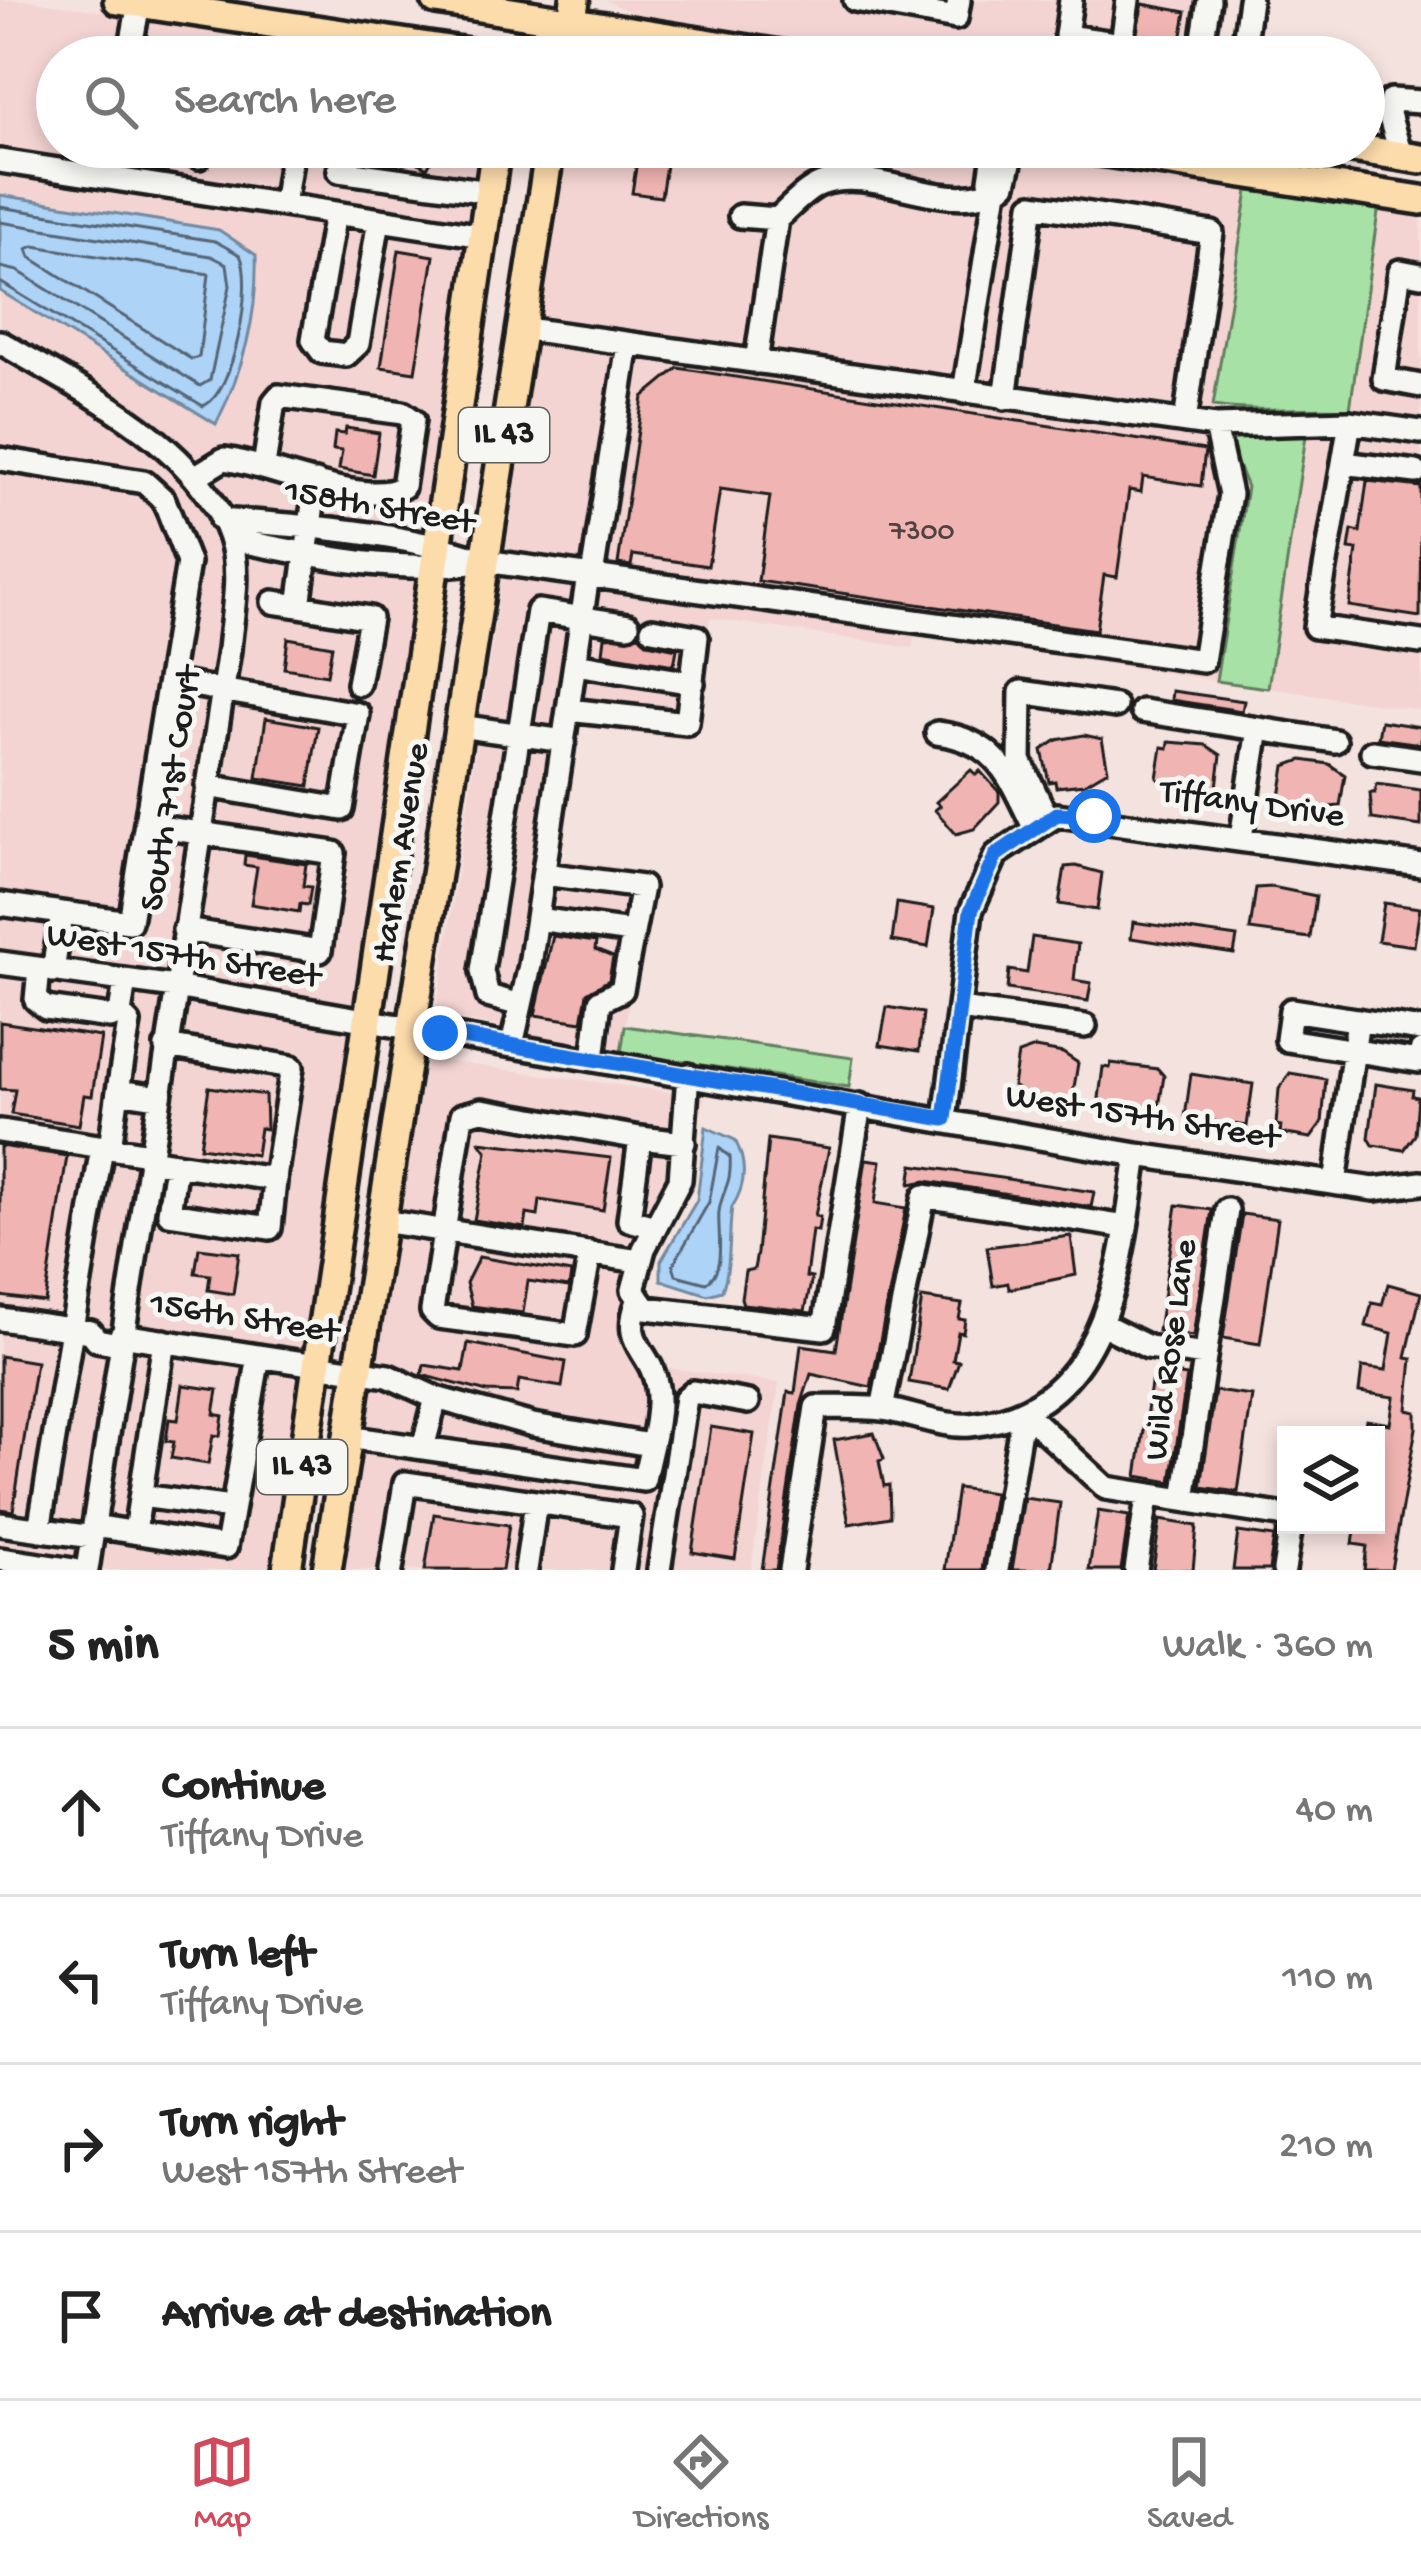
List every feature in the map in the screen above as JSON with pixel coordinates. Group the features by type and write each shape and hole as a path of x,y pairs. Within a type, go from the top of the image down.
{"main road":[{"path":"436,0 573,11 693,36"},
{"path":"129,2 278,36"},
{"path":"512,36 516,6"},
{"name":"Harlem Avenue","path":"287,1570 493,168"},
{"name":"Harlem Avenue","path":"327,1570 546,168"},
{"path":"1211,168 1421,200"}],"street":[{"path":"850,1 956,18 958,0"},
{"path":"1066,36 1071,0"},
{"path":"1123,36 1128,0"},
{"path":"1202,36 1204,1 1249,4 1245,36"},
{"path":"129,2 129,36"},
{"path":"1385,118 1391,100 1421,103"},
{"path":"1389,114 1411,158"},
{"path":"0,161 36,167"},
{"path":"44,168 484,236"},
{"path":"107,178 109,168"},
{"path":"284,205 290,168"},
{"path":"340,168 490,192"},
{"path":"964,392 996,190 990,180 992,168"},
{"path":"756,362 777,219 818,185 845,180 954,196 996,190 1005,184 1009,168"},
{"path":"434,228 442,185"},
{"path":"1005,398 1032,205 1212,233 1185,422"},
{"path":"334,213 313,340 322,352 346,355 358,344 379,220"},
{"path":"740,216 777,219"},
{"path":"1421,275 1400,271 1384,380 1421,386"},
{"path":"519,328 1215,426 1350,422 1421,432"},
{"path":"512,1045 537,919 628,344"},
{"name":"South 71st Court","path":"4,353 166,448 196,476 226,530 236,574 87,1570"},
{"path":"196,476 224,459 316,482 392,494 403,488 413,420 404,413 280,396 274,402 265,466"},
{"path":"1350,422 1315,627 1421,642"},
{"name":"158th Street","path":"226,530 307,554 485,561 1203,661 1230,494 1215,426"},
{"path":"144,482 166,448"},
{"path":"0,459 144,482 164,500 188,562 130,922 0,904"},
{"path":"1343,463 1416,472"},
{"path":"299,606 316,482"},
{"name":"158th Street","path":"226,530 311,526 438,557"},
{"path":"273,602 370,618 358,684"},
{"path":"521,1005 488,997 482,971 538,611 628,625"},
{"path":"568,710 687,723 697,638 652,628"},
{"path":"575,664 694,683"},
{"path":"169,681 358,714 342,809 207,786"},
{"path":"1042,824 1019,760 1021,692 1115,706"},
{"path":"1142,711 1335,741"},
{"path":"459,726 564,741"},
{"path":"1241,838 1258,729"},
{"path":"937,733 976,741 1042,824"},
{"path":"1372,752 1421,759"},
{"name":"Tiffany Drive","path":"1042,824 1057,814 1094,816 1421,865"},
{"path":"945,1119 971,911 996,855 1042,824"},
{"path":"146,825 334,853 320,951 184,930"},
{"path":"544,874 642,887 622,990 600,1001 593,1059"},
{"path":"39,1530 82,1331 106,1148 129,1023 120,1014 46,1008 36,1000 62,914"},
{"path":"537,919 631,932"},
{"name":"West 157th Street","path":"0,963 175,987 1137,1155 1374,1189 1421,1183"},
{"path":"120,1014 125,980"},
{"path":"959,1009 1085,1026"},
{"path":"1421,1030 1291,1010 1287,1040 1419,1061 1421,1051"},
{"path":"1335,1184 1358,1020"},
{"path":"166,1046 292,1067 270,1228 170,1213 176,1164"},
{"path":"688,1075 680,1180 639,1261 633,1290 646,1308 824,1328 860,1105"},
{"path":"118,1090 158,1097"},
{"path":"590,1253 575,1335 438,1317 432,1311 462,1115 471,1110 684,1142"},
{"path":"0,1131 267,1178 276,1172"},
{"path":"640,1138 629,1220 655,1227"},
{"path":"791,1570 815,1407 882,1409 967,1425 1023,1412 1058,1387 1104,1325 1118,1286 1137,1155"},
{"path":"882,1409 924,1196 1126,1227"},
{"name":"Wild Rose Lane","path":"1184,1499 1227,1210"},
{"path":"382,1222 639,1261"},
{"path":"638,1301 631,1320 632,1340 658,1391 644,1480"},
{"name":"156th Street","path":"0,1319 82,1331 97,1340 121,1335 388,1376 436,1397 533,1425 650,1445"},
{"path":"1104,1325 1148,1347 1205,1355"},
{"path":"136,1532 164,1341"},
{"path":"0,1524 39,1530 136,1532 226,1547 259,1356"},
{"path":"659,1570 686,1398 693,1392 748,1402"},
{"path":"423,1448 436,1397"},
{"path":"1023,1412 1106,1488 1277,1514"},
{"path":"998,1570 1023,1412"},
{"path":"347,1437 672,1485"},
{"path":"442,1489 447,1452"},
{"path":"391,1570 405,1483 631,1516 623,1570"},
{"path":"141,1496 231,1508"},
{"path":"1136,1570 1148,1498"},
{"path":"526,1570 536,1502"},
{"path":"1284,1570 1290,1534"},
{"path":"0,1559 73,1570"}],"shaded area":[{"path":"0,0 29,0 257,36 36,36 36,168 483,168 277,1570 0,1570"},
{"path":"605,0 1198,0 1193,36 770,36 634,14"},
{"path":"564,168 1101,168 1248,191 1213,405 1247,487 1216,681 915,634 912,648 710,618 689,740 578,727 559,859 649,873 621,1053 436,1014"},
{"path":"1379,205 1421,210 1421,710 1268,688 1310,406 1350,408"},
{"path":"444,1061 705,1097 682,1196 640,1277 637,1336 662,1367 779,1383 751,1570 340,1570 425,1066"}],"green space":[{"path":"1248,191 1379,205 1350,409 1213,406"},
{"path":"1307,429 1268,688 1216,681 1247,487 1224,432"},
{"path":"625,1026 853,1058 849,1087 621,1053"}],"water":[{"path":"0,195 219,230 256,255 247,342 216,424 0,291"},
{"path":"706,1127 735,1140 743,1174 732,1207 722,1291 708,1295 661,1280 661,1261 697,1200"}],"building":[{"path":"1143,4 1186,12 1182,36 1135,36"},
{"path":"636,168 666,168 661,197 632,193"},
{"path":"399,250 434,256 415,372 381,367"},
{"path":"678,368 1205,450 1201,486 1143,477 1141,492 1129,490 1117,577 1104,575 1096,630 758,581 770,496 720,489 708,566 633,555 631,566 618,564 643,397"},
{"path":"346,428 379,433 373,475 339,469 342,451 333,450 335,433 345,434"},
{"path":"1367,481 1421,487 1420,617 1349,606 1357,550 1349,549 1352,530 1360,532"},
{"path":"639,635 648,643 677,649 674,665 603,653 605,637"},
{"path":"288,638 332,646 327,675 284,668"},
{"path":"1172,691 1244,701 1242,711 1171,700"},
{"path":"266,718 318,727 309,786 257,778"},
{"path":"1381,721 1421,727 1421,744 1378,738"},
{"path":"1084,735 1102,739 1108,770 1084,784 1056,787 1055,781 1049,782 1042,750 1057,740"},
{"path":"1169,742 1206,745 1221,755 1217,787 1199,792 1163,784 1157,778 1162,747 1168,748"},
{"path":"1302,760 1329,764 1345,775 1340,806 1305,809 1280,797 1285,766"},
{"path":"971,770 976,775 980,771 999,792 999,802 974,829 956,834 935,810 940,806 936,802"},
{"path":"1377,784 1421,790 1421,826 1372,819 1370,793 1375,793"},
{"path":"245,855 306,864 303,886 311,887 308,905 300,904 299,912 251,904 257,867 244,865"},
{"path":"1065,867 1102,873 1097,910 1059,904"},
{"path":"1256,888 1316,896 1310,938 1250,930"},
{"path":"897,903 934,909 928,947 892,941"},
{"path":"1384,903 1420,908 1414,946 1378,941"},
{"path":"1133,922 1237,937 1234,954 1131,938"},
{"path":"553,936 596,942 595,950 613,957 609,980 587,993 582,1022 535,1015"},
{"path":"1032,937 1078,944 1074,980 1091,983 1088,1001 1007,989 1009,970 1027,973"},
{"path":"887,1007 923,1013 919,1051 880,1045"},
{"path":"0,1022 101,1037 92,1096 84,1095 79,1125 11,1114 15,1090 0,1089"},
{"path":"1035,1048 1063,1053 1078,1063 1073,1094 1067,1099 1029,1096 1013,1086 1018,1054"},
{"path":"1111,1063 1158,1069 1164,1076 1159,1107 1141,1113 1105,1105 1099,1098 1103,1067 1110,1068"},
{"path":"1290,1073 1326,1079 1322,1123 1311,1138 1280,1133 1281,1126 1276,1125 1279,1089"},
{"path":"1191,1074 1253,1084 1247,1126 1185,1117"},
{"path":"1376,1084 1413,1090 1412,1096 1418,1097 1415,1135 1404,1150 1373,1145 1369,1138"},
{"path":"209,1087 265,1095 266,1129 260,1128 256,1155 200,1147"},
{"path":"768,1139 829,1148 815,1216 820,1217 818,1231 812,1230 806,1277 812,1278 805,1311 743,1304 741,1298 745,1271 754,1269 757,1253"},
{"path":"480,1142 611,1158 603,1210 540,1200 538,1216 527,1214 525,1228 474,1220 487,1152"},
{"path":"0,1146 67,1156 45,1302 0,1296"},
{"path":"866,1159 881,1161 875,1203 906,1208 871,1387 811,1374 801,1405 776,1570 762,1570 788,1392 795,1393 801,1345 836,1350"},
{"path":"913,1165 1094,1192 1091,1207 926,1181 910,1184"},
{"path":"1177,1205 1212,1210 1193,1336 1158,1331"},
{"path":"1242,1214 1278,1219 1260,1344 1223,1338"},
{"path":"1071,1236 1076,1275 1009,1289 1008,1283 993,1286 987,1247"},
{"path":"199,1248 239,1253 233,1294 208,1290 210,1275 195,1273"},
{"path":"479,1257 571,1273 569,1287 528,1281 523,1313 472,1306 466,1283"},
{"path":"1388,1284 1421,1293 1406,1357 1412,1358 1407,1410 1416,1412 1416,1428 1391,1570 1364,1570 1367,1546 1353,1544 1355,1534 1385,1534 1385,1426 1365,1426 1366,1420 1390,1424 1394,1397 1359,1392 1362,1367 1386,1370 1392,1333 1366,1326 1372,1303 1382,1305"},
{"path":"922,1298 962,1304 963,1333 958,1332 953,1360 959,1361 949,1389 909,1382"},
{"path":"468,1343 566,1362 562,1387 519,1380 517,1393 487,1392 422,1375 424,1365 463,1371"},
{"path":"0,1356 36,1362 13,1511 0,1509"},
{"path":"1153,1371 1187,1376 1171,1482 1137,1476"},
{"path":"183,1385 218,1390 214,1414 223,1416 220,1436 213,1435 208,1464 171,1458 174,1442 166,1441 169,1419 178,1420"},
{"path":"1215,1391 1252,1396 1238,1492 1201,1487"},
{"path":"711,1427 754,1434 735,1559 692,1552"},
{"path":"874,1433 884,1459 879,1461 884,1486 889,1485 890,1517 849,1524 834,1440"},
{"path":"957,1488 994,1493 982,1570 945,1570"},
{"path":"1024,1498 1060,1503 1051,1570 1012,1570"},
{"path":"1098,1511 1129,1516 1121,1570 1089,1570"},
{"path":"434,1514 509,1525 502,1570 425,1570"},
{"path":"1160,1520 1197,1526 1193,1570 1153,1570"},
{"path":"1238,1532 1274,1537 1269,1570 1233,1570"}],"route":[{"path":"440,1033 945,1119 971,911 996,855 1057,814 1094,816"}]}
